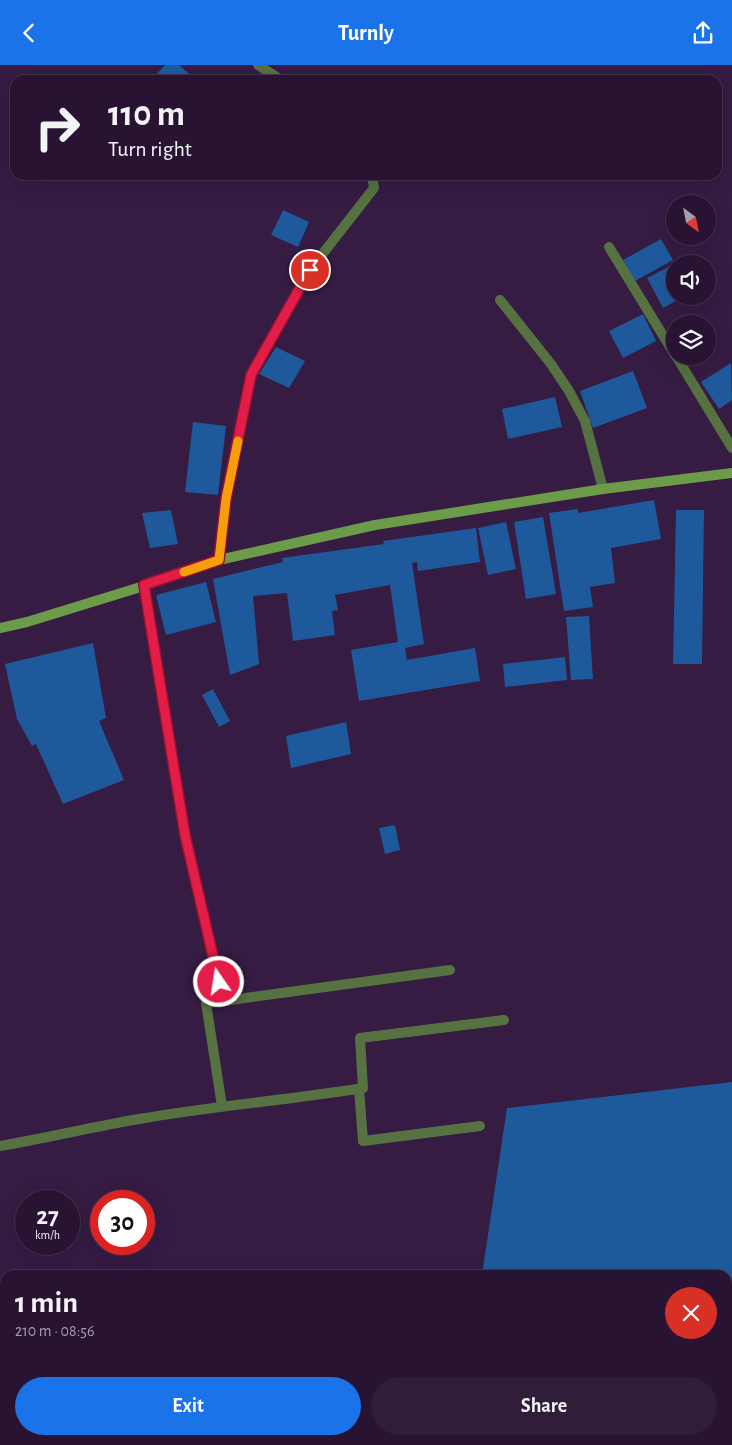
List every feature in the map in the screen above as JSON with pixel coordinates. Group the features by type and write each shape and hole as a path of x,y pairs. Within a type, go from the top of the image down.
{"street":[{"path":"258,65 273,75"},
{"path":"219,560 226,499 251,375 310,270 374,188 373,180"},
{"path":"609,247 666,339"},
{"path":"500,300 551,364 569,391 585,421 603,489"},
{"path":"682,365 732,448"},
{"path":"0,628 28,622 219,560 375,525 603,489 732,473"},
{"path":"144,585 185,835 223,1001"},
{"path":"222,1106 206,1003 450,970"},
{"path":"480,1126 364,1141 360,1089 363,1088 360,1038 504,1020"},
{"path":"0,1146 137,1119 222,1106 360,1089"}],"building":[{"path":"165,65 179,65 190,75 156,75"},
{"path":"283,210 309,222 298,247 271,235"},
{"path":"661,239 670,255 666,255 666,264 635,281 623,260"},
{"path":"666,268 666,305 668,305 663,308 647,278"},
{"path":"643,314 656,341 623,358 609,331"},
{"path":"276,347 305,361 289,388 259,374"},
{"path":"731,363 732,400 719,409 701,382"},
{"path":"633,371 647,408 593,428 580,391"},
{"path":"555,397 562,427 508,439 502,409"},
{"path":"193,422 226,426 218,495 185,492"},
{"path":"654,500 661,539 611,548 615,583 590,587 593,607 564,611 549,513 578,509 578,513"},
{"path":"171,510 178,544 150,548 142,513"},
{"path":"676,510 704,510 702,664 673,664"},
{"path":"543,517 556,594 526,599 514,522"},
{"path":"506,522 516,569 488,575 478,528"},
{"path":"476,528 480,562 418,571 417,562 412,563 424,644 405,648 407,660 475,648 480,681 359,701 351,650 398,642 390,585 335,595 338,610 332,611 335,635 293,641 287,593 253,596 259,664 230,675 213,579 283,562 282,558 384,544 383,541"},
{"path":"206,582 216,622 166,635 156,595"},
{"path":"589,616 593,679 571,680 566,617"},
{"path":"93,643 106,718 99,721 124,780 63,804 36,744 32,746 17,719 5,664"},
{"path":"565,657 567,680 505,687 503,664"},
{"path":"213,689 230,721 219,727 202,695"},
{"path":"346,722 351,754 291,768 286,736"},
{"path":"395,825 400,850 385,854 379,828"},
{"path":"732,1082 732,1270 483,1270 507,1108"}],"slow traffic":[{"path":"184,572 219,560 226,499 238,441"}],"route":[{"path":"219,982 185,835 144,585 219,560 226,499 251,375 310,270"}]}
